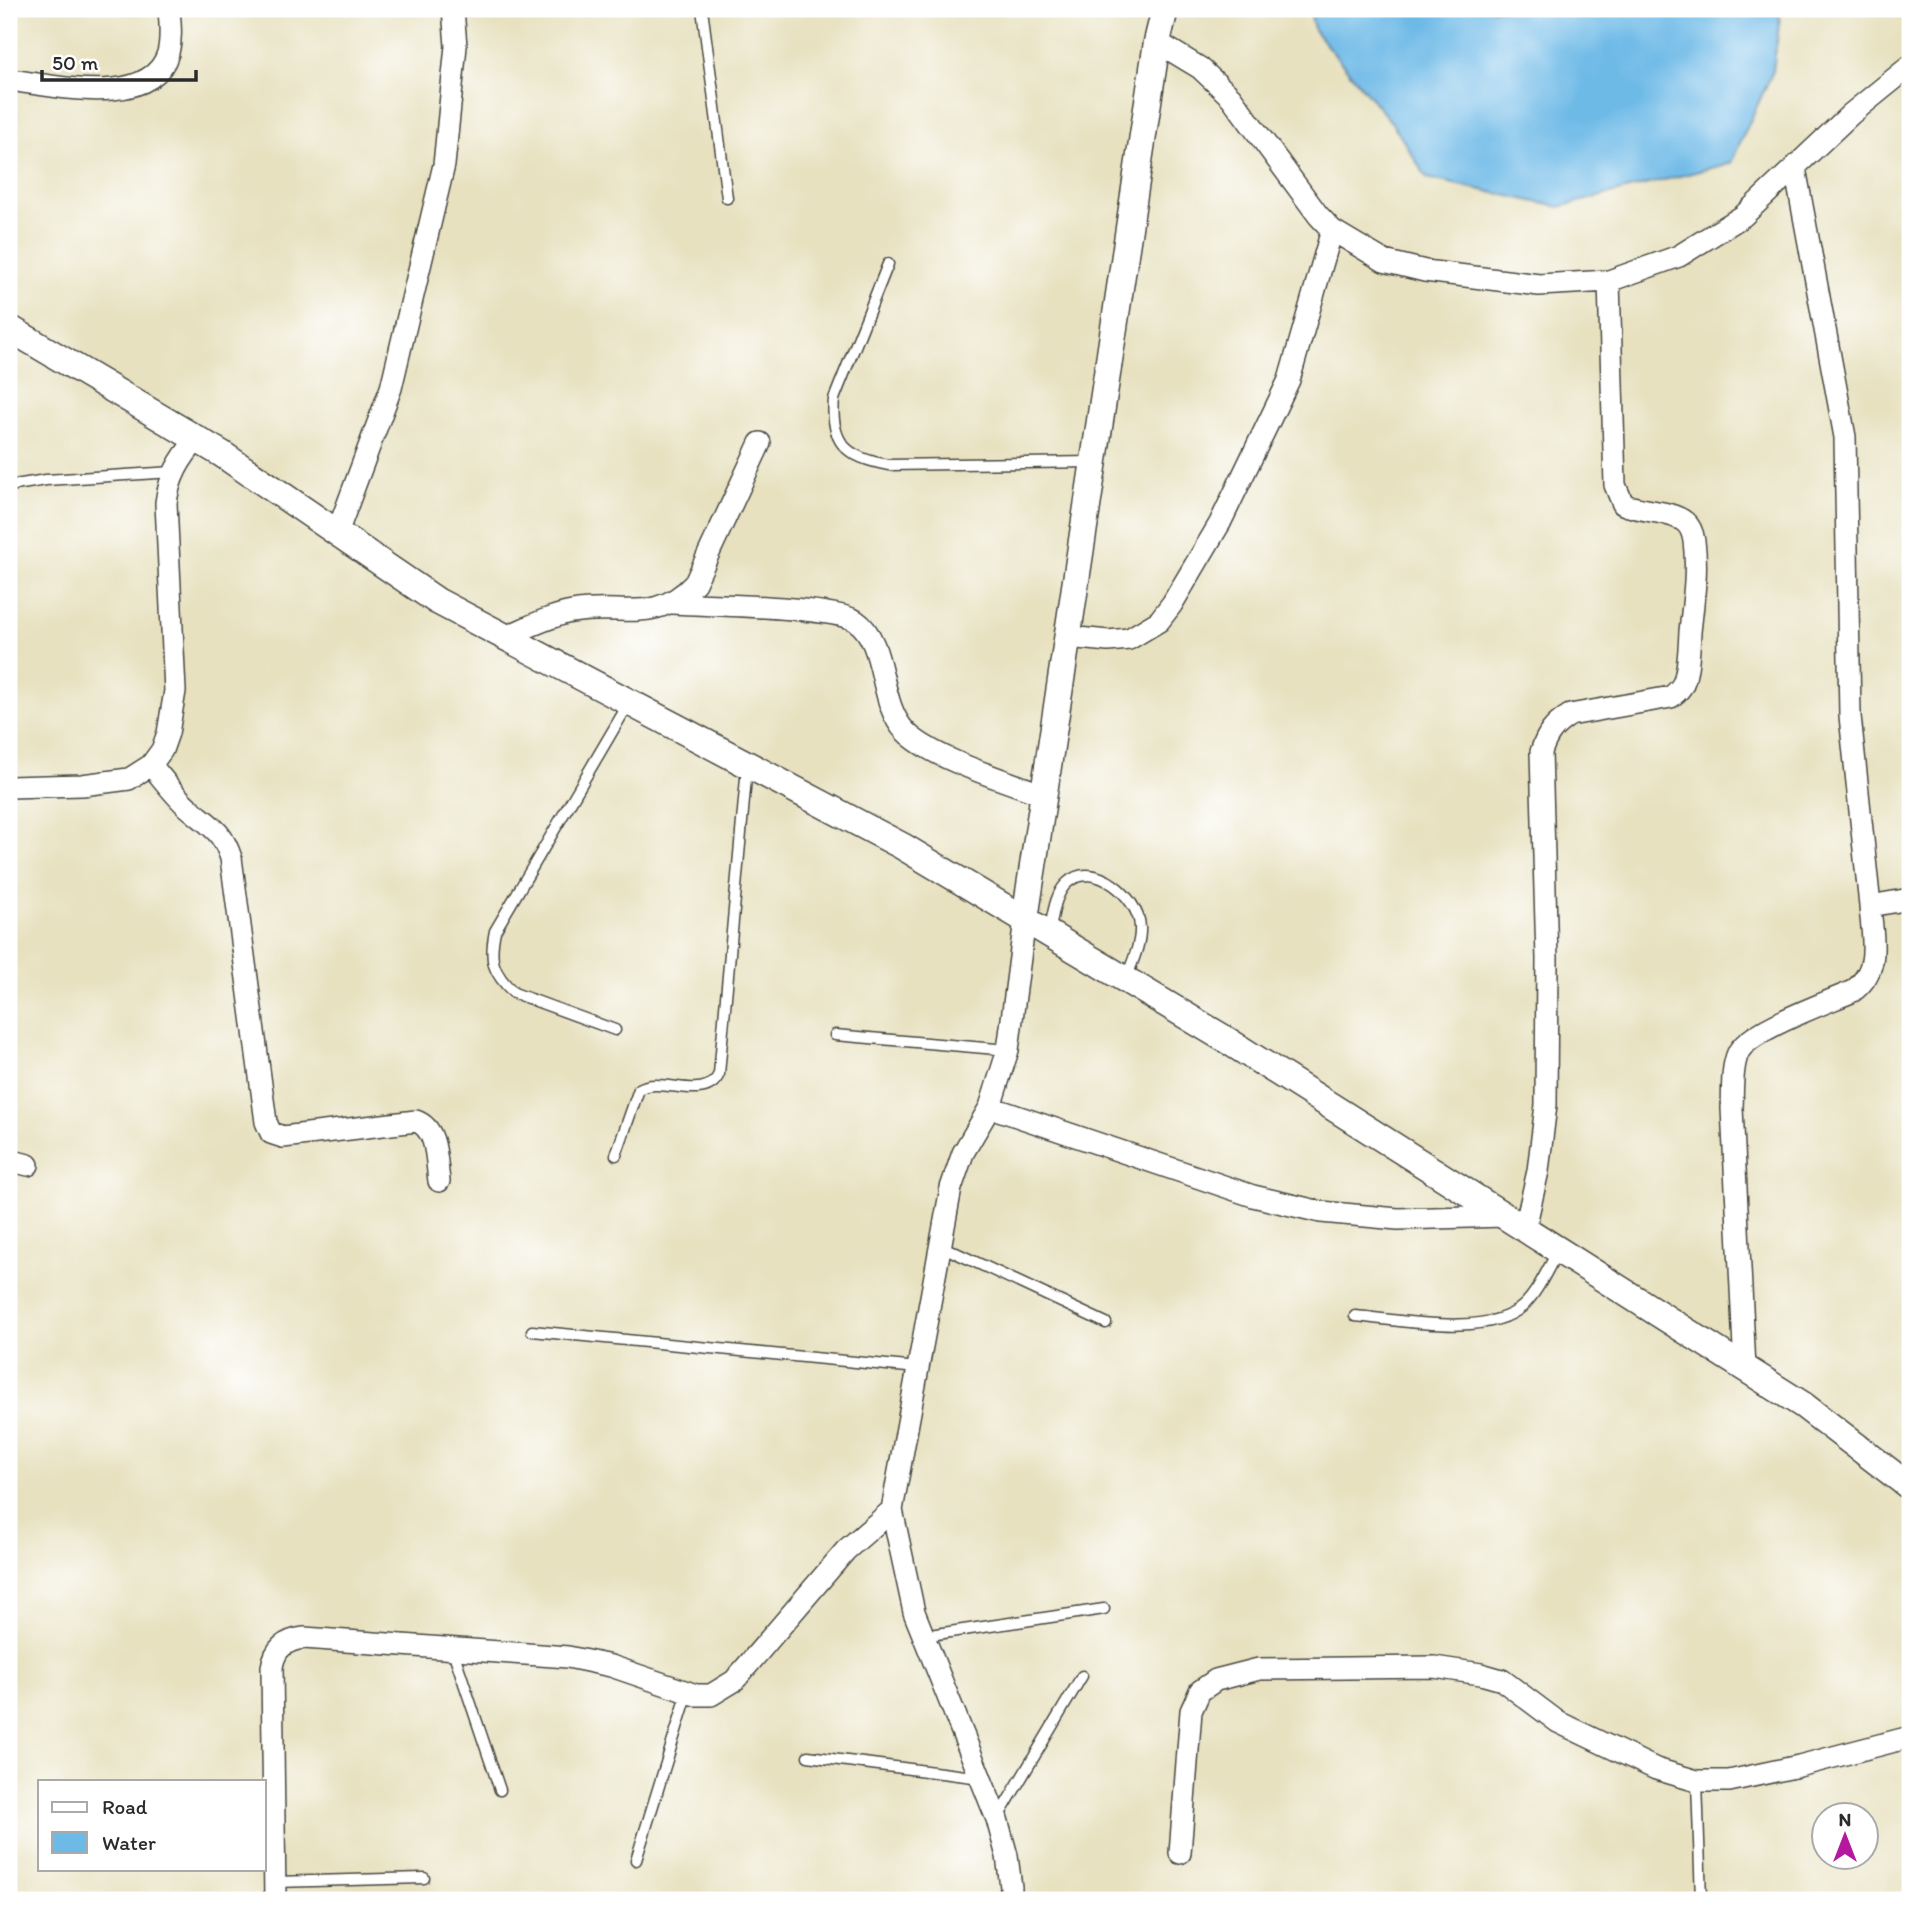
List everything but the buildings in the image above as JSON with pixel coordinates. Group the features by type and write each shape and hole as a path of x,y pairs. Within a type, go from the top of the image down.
{"street":[{"path":"9,80 109,90 132,87 151,79 162,66 168,52 171,36 169,9"},
{"path":"337,533 391,388 444,165 456,46 453,9"},
{"path":"1010,1900 1011,1887 997,1819 914,1612 892,1510 951,1188 963,1153 990,1107 1008,1050 1025,919 1157,42 1165,9"},
{"path":"1157,42 1200,68 1231,97 1332,230 1384,261 1425,271 1539,285 1609,281 1679,256 1743,216 1851,114 1910,66"},
{"path":"1745,1368 1732,1108 1734,1067 1738,1052 1745,1042 1760,1032 1853,991 1864,983 1871,972 1873,960 1850,716 1845,438 1795,168"},
{"path":"1068,637 1108,641 1129,639 1159,621 1172,604 1220,523 1289,380 1332,230"},
{"path":"1515,1222 1538,1171 1546,1105 1547,959 1541,752 1546,736 1556,723 1570,715 1659,700 1679,690 1686,672 1691,628 1695,578 1694,540 1691,530 1685,522 1674,517 1634,509 1623,504 1615,485 1609,281"},
{"path":"9,328 197,439 437,601 902,846 1226,1039 1803,1405 1910,1487"},
{"path":"9,787 82,785 129,779 151,765 162,750 168,733 175,691 166,503 173,472 197,439"},
{"path":"672,603 695,583 760,443"},
{"path":"505,637 568,612 641,611 672,603 809,612 853,619 869,634 890,704 903,729 919,743 943,755 1044,795"},
{"path":"151,765 187,806 220,833 227,845 231,858 266,1122 271,1133 283,1137 416,1121 427,1127 432,1134 439,1181"},
{"path":"1870,906 1910,899"},
{"path":"990,1107 1253,1196 1321,1212 1398,1219 1515,1222"},
{"path":"275,1891 272,1667 278,1649 294,1639 568,1657 611,1666 688,1692 711,1695 734,1681 846,1550 892,1510"},
{"path":"1180,1853 1191,1711 1200,1691 1216,1680 1259,1669 1434,1667 1481,1674 1502,1681 1558,1722 1581,1734 1656,1769 1697,1781 1729,1781 1910,1737"}],"lane":[{"path":"702,9 727,198"},
{"path":"888,264 834,399 832,416 837,435 850,453 867,461 888,465 1094,462"},
{"path":"9,486 74,477 173,472"},
{"path":"615,1030 513,993 492,966 491,949 495,931 630,702"},
{"path":"616,1155 639,1089 651,1084 707,1087 716,1081 719,1074 747,765"},
{"path":"1049,933 1058,897 1067,883 1078,876 1097,876 1125,894 1137,913 1140,937 1126,979"},
{"path":"835,1035 1008,1050"},
{"path":"941,1246 1106,1323"},
{"path":"1355,1315 1461,1325 1500,1320 1526,1303 1558,1250"},
{"path":"532,1331 918,1368"},
{"path":"923,1636 1104,1609"},
{"path":"452,1648 500,1790"},
{"path":"997,1819 1082,1676"},
{"path":"636,1860 688,1692"},
{"path":"808,1756 981,1778"},
{"path":"1697,1781 1701,1900"},
{"path":"275,1891 425,1878"}],"water":[{"path":"1310,9 1781,9 1773,71 1731,163 1559,207 1427,178 1392,123 1314,30"}]}
